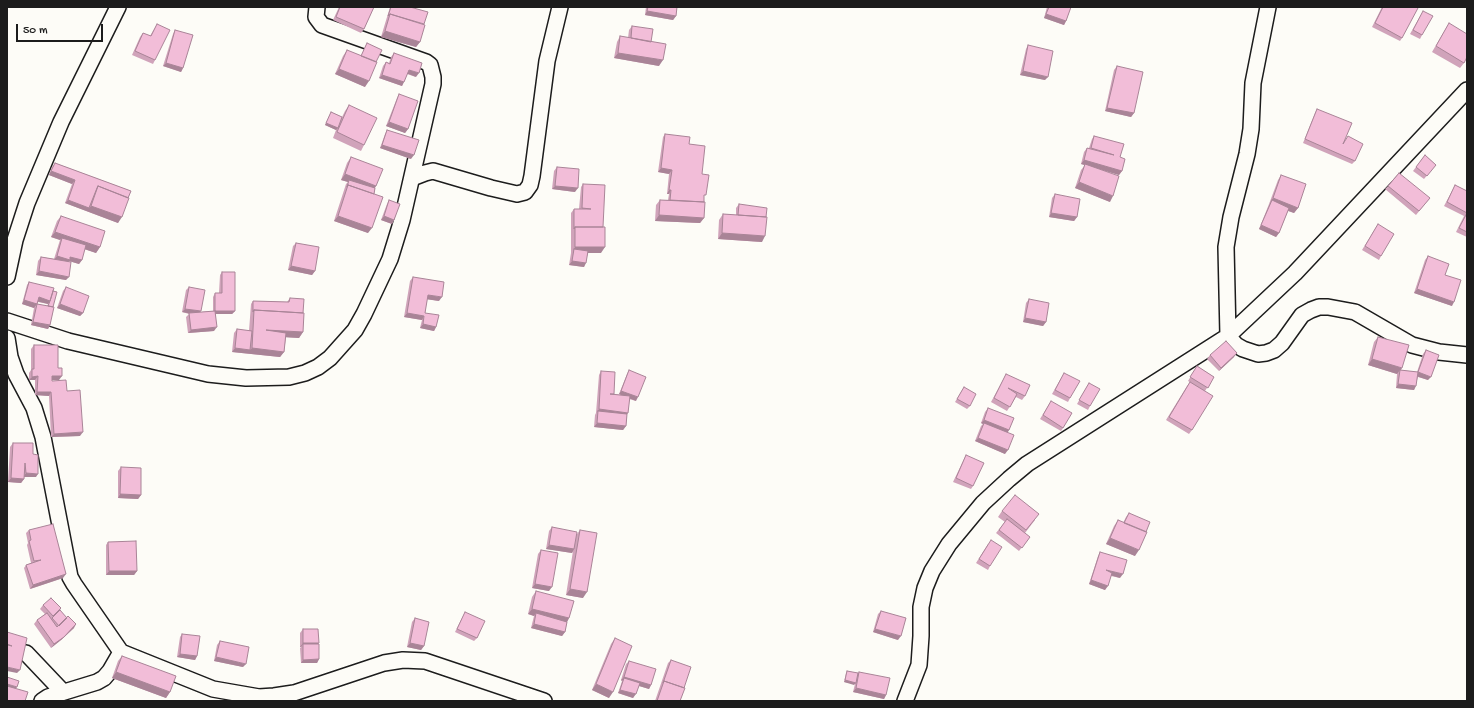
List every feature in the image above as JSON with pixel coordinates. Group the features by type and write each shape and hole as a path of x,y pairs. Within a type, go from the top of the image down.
{"street":[{"path":"7,277 27,203 61,122 118,7"},
{"path":"7,321 68,341 208,374 246,378 289,377 305,373 318,367 335,353 354,330 364,314 390,259 402,220 433,84 432,71 430,65 426,62 322,25 316,17 317,7"},
{"path":"412,178 424,172 433,171 517,194 525,192 530,186 532,176 547,61 560,7"},
{"path":"1268,7 1253,83 1249,142 1231,217 1226,247 1228,336 1243,350 1258,354 1266,353 1274,350 1282,343 1302,315 1311,310 1328,307 1355,312 1412,345 1439,352 1467,355"},
{"path":"905,701 918,665 921,636 921,607 927,582 949,544 984,503 1027,464 1228,336 1295,273 1467,90"},
{"path":"7,338 12,377 34,408 41,429 70,577 121,652 213,689 259,697 294,693 384,663 403,660 425,661 544,701"},
{"path":"42,701 48,697 97,682 104,678 110,672 121,652"},
{"path":"26,653 63,692"}],"building":[{"path":"340,7 374,7 364,29 336,17"},
{"path":"391,7 410,7 428,12 424,24 390,14 388,16"},
{"path":"648,7 677,7 676,16 647,11"},
{"path":"1049,7 1071,7 1066,21 1046,14"},
{"path":"1383,7 1418,8 1402,38 1375,23"},
{"path":"1423,11 1433,16 1422,35 1413,30"},
{"path":"390,14 425,25 420,42 385,31"},
{"path":"1449,23 1467,34 1467,57 1464,63 1436,46"},
{"path":"157,24 170,30 155,60 135,51 143,33 151,36"},
{"path":"632,26 653,29 651,42 631,38"},
{"path":"175,30 193,35 183,68 166,63"},
{"path":"620,36 666,44 663,60 618,53"},
{"path":"367,43 382,50 376,62 361,56"},
{"path":"1028,45 1053,51 1048,77 1023,71"},
{"path":"347,50 377,62 369,81 339,69"},
{"path":"394,53 422,63 419,73 409,70 404,82 382,75 386,62 390,64"},
{"path":"1117,66 1143,72 1134,113 1107,108"},
{"path":"399,94 418,101 408,129 389,122"},
{"path":"349,105 377,118 364,145 337,132"},
{"path":"1317,109 1352,123 1343,144 1348,136 1363,144 1355,161 1305,139"},
{"path":"331,112 342,117 338,128 326,123"},
{"path":"387,130 419,140 414,155 382,145"},
{"path":"665,134 690,137 689,144 705,146 702,174 709,175 706,195 704,195 704,202 670,200 671,190 669,190 672,170 661,168"},
{"path":"1094,136 1124,144 1120,157 1125,159 1122,171 1084,160 1087,148 1114,155 1091,148"},
{"path":"1425,155 1436,165 1427,176 1416,167"},
{"path":"351,157 383,169 376,186 345,174"},
{"path":"55,163 131,191 128,198 98,186 89,208 68,200 75,180 51,171"},
{"path":"1085,164 1119,176 1113,196 1079,182"},
{"path":"557,167 579,169 578,188 555,186"},
{"path":"1399,173 1430,198 1419,211 1388,186"},
{"path":"1281,175 1306,184 1298,208 1273,198"},
{"path":"349,180 375,188 374,194 348,185 347,187"},
{"path":"583,184 605,185 603,227 575,227 574,229 574,209 591,209 582,208"},
{"path":"348,185 383,197 372,228 338,216"},
{"path":"1455,185 1467,191 1467,213 1447,202"},
{"path":"98,186 129,198 122,217 91,206"},
{"path":"1055,194 1080,199 1077,217 1051,213"},
{"path":"389,200 400,204 394,220 384,216"},
{"path":"660,200 705,202 704,218 659,215"},
{"path":"1272,200 1289,208 1279,233 1261,225"},
{"path":"739,204 767,208 766,217 738,215"},
{"path":"1467,213 1467,232 1459,228"},
{"path":"723,214 767,217 765,236 722,233"},
{"path":"61,216 105,231 100,247 55,232"},
{"path":"1378,224 1394,234 1381,256 1365,246"},
{"path":"575,227 605,227 605,247 575,247"},
{"path":"62,238 86,245 82,260 70,257 70,260 57,256"},
{"path":"296,243 319,247 315,271 291,266"},
{"path":"574,249 588,251 586,263 572,261"},
{"path":"1428,256 1449,264 1445,275 1461,280 1454,302 1417,289"},
{"path":"41,257 71,262 69,277 39,271"},
{"path":"222,272 235,272 235,311 215,311 215,293 222,293"},
{"path":"413,277 444,282 442,297 428,295 425,313 439,315 436,327 423,324 424,316 407,313"},
{"path":"29,282 54,288 50,301 39,297 37,304 24,300"},
{"path":"66,287 89,296 83,313 60,304"},
{"path":"189,287 205,290 201,311 185,309"},
{"path":"53,291 57,292 53,307 48,306"},
{"path":"290,298 304,299 303,313 254,310 253,312 253,301 289,302"},
{"path":"1029,299 1049,303 1046,322 1025,318"},
{"path":"37,304 54,307 50,325 33,322"},
{"path":"254,310 304,313 303,332 266,330 286,333 284,352 252,348"},
{"path":"215,311 217,327 191,330 189,313"},
{"path":"237,329 252,331 250,350 235,348"},
{"path":"1378,337 1409,345 1402,368 1372,359"},
{"path":"1226,341 1237,353 1221,368 1210,355"},
{"path":"34,345 58,345 58,368 62,368 62,376 52,376 52,381 66,380 67,391 80,390 83,432 54,434 51,392 37,392 38,376 32,377 32,369 34,369"},
{"path":"1426,350 1439,355 1431,377 1418,372"},
{"path":"1197,366 1214,377 1208,388 1190,377"},
{"path":"629,370 646,377 638,397 621,391"},
{"path":"1400,370 1418,372 1416,386 1398,384"},
{"path":"601,371 615,372 614,394 610,394 630,396 628,413 599,409"},
{"path":"1064,373 1080,381 1070,398 1055,390"},
{"path":"1006,374 1030,385 1025,396 1008,388 1017,394 1010,407 994,398"},
{"path":"1190,382 1213,396 1192,430 1169,417"},
{"path":"1089,383 1100,389 1090,406 1079,400"},
{"path":"964,387 976,394 970,406 957,399"},
{"path":"1051,401 1072,413 1063,428 1043,415"},
{"path":"988,408 1014,418 1009,430 984,420"},
{"path":"598,411 627,414 626,426 597,423"},
{"path":"984,423 1014,435 1008,450 978,438"},
{"path":"13,443 33,443 33,454 38,455 38,474 26,473 25,463 24,479 11,478"},
{"path":"966,455 984,463 973,486 956,478"},
{"path":"121,467 141,468 141,495 120,494"},
{"path":"1015,495 1039,514 1026,530 1002,511"},
{"path":"1129,513 1150,522 1146,532 1124,523"},
{"path":"1007,519 1030,537 1022,548 999,530"},
{"path":"1118,520 1147,532 1139,550 1110,538"},
{"path":"53,524 66,574 33,585 26,565 41,560 34,561 29,541 31,540 29,530"},
{"path":"552,527 577,532 574,549 549,545"},
{"path":"580,530 597,533 587,592 570,589"},
{"path":"991,540 1002,547 990,566 979,559"},
{"path":"136,541 137,571 109,571 108,542"},
{"path":"541,550 558,553 552,587 535,584"},
{"path":"1100,552 1127,560 1123,574 1106,570 1112,573 1108,586 1091,580"},
{"path":"536,591 574,601 569,618 532,609"},
{"path":"51,598 61,608 53,616 43,605"},
{"path":"60,610 67,618 59,626 52,618"},
{"path":"881,611 906,618 901,636 875,629"},
{"path":"465,612 485,621 477,638 457,629"},
{"path":"47,613 57,627 68,616 76,624 64,637 54,644 37,620"},
{"path":"536,613 567,622 565,632 534,624"},
{"path":"415,618 429,622 424,646 410,643"},
{"path":"303,629 318,629 319,643 303,643"},
{"path":"7,632 27,638 20,670 7,667 7,645 12,646 7,644"},
{"path":"182,634 200,636 197,656 180,654"},
{"path":"615,638 632,646 613,692 596,684"},
{"path":"220,641 249,647 246,664 216,657"},
{"path":"303,644 319,644 319,659 303,660"},
{"path":"122,656 176,676 170,692 116,672"},
{"path":"671,660 691,667 684,688 664,681 663,683"},
{"path":"629,661 656,669 651,685 624,677"},
{"path":"847,671 858,673 856,683 845,680"},
{"path":"859,672 890,678 886,695 856,688"},
{"path":"7,677 19,681 17,687 7,684"},
{"path":"624,678 640,683 636,694 620,690"},
{"path":"664,681 685,688 680,701 657,701"},
{"path":"7,686 28,692 25,701 7,701"}]}
